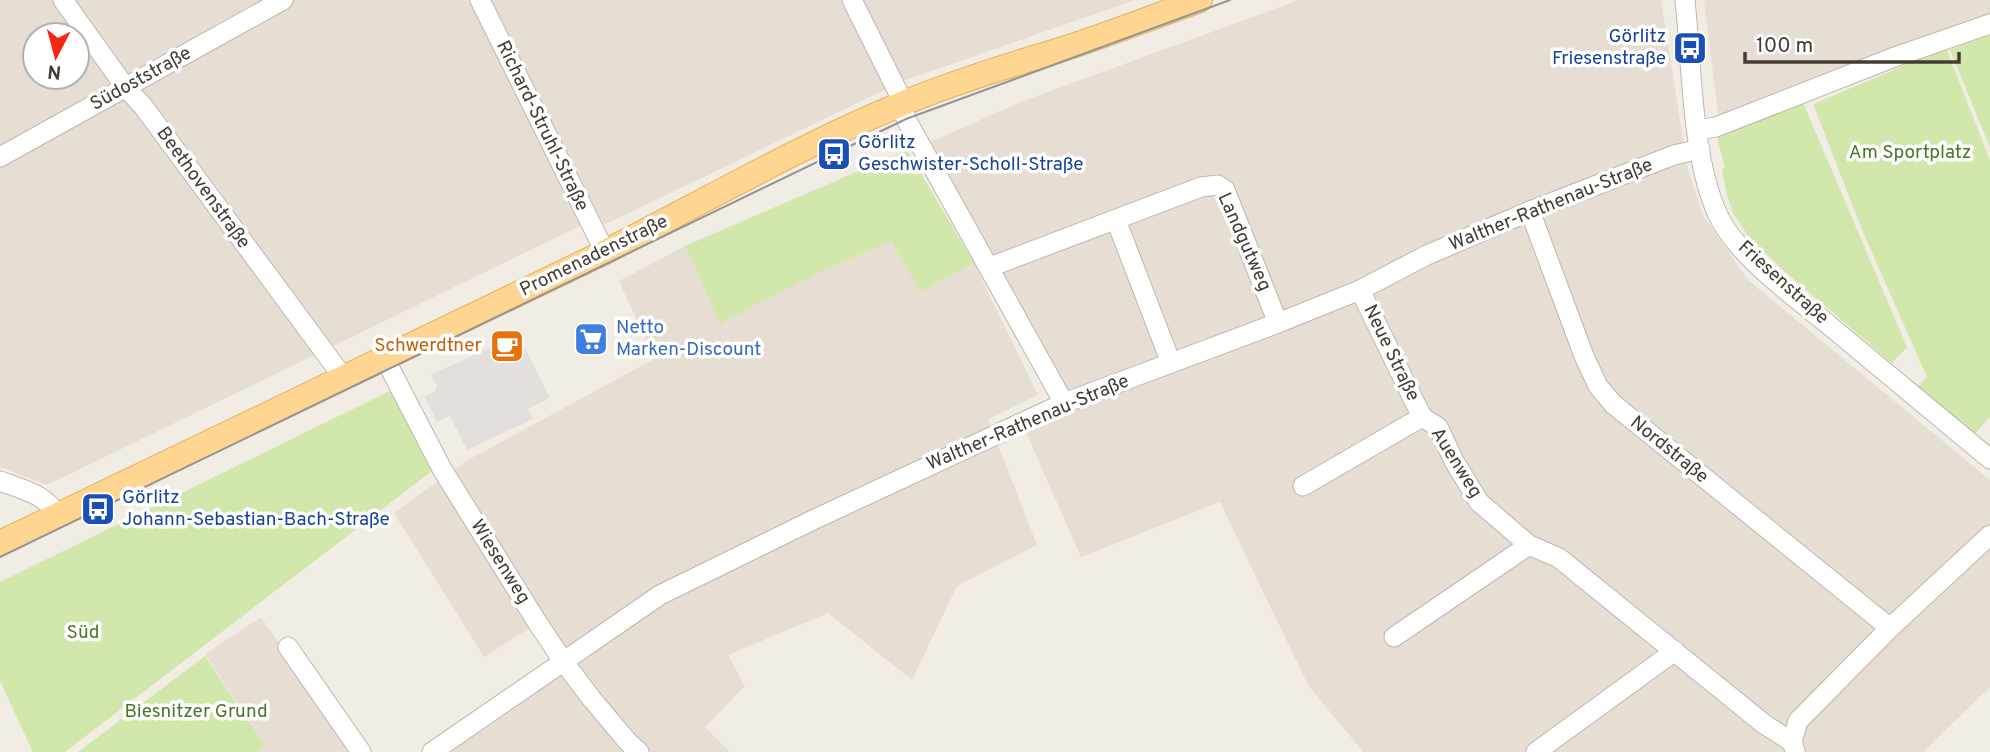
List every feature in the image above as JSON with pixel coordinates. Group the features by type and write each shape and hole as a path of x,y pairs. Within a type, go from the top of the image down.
{"main road":[{"name":"Promenadenstraße","path":"0,543 605,252 753,173 903,103 1200,0"}],"street":[{"name":"Beethovenstraße","path":"62,0 343,377"},
{"name":"Südoststraße","path":"0,157 282,0"},
{"name":"Richard-Struhl-Straße","path":"480,0 605,252"},
{"path":"852,0 903,103 906,119 1064,403"},
{"name":"Friesenstraße","path":"1685,0 1699,139 1712,199 1729,233 1788,291 1990,459"},
{"name":"Walther-Rathenau-Straße","path":"432,752 660,595 813,520 1064,403 1360,290 1427,255 1530,211 1674,155 1716,127 1892,58 1990,24"},
{"name":"Landgutweg","path":"990,267 1200,187 1218,185 1225,190 1278,323"},
{"name":"Nordstraße","path":"1530,211 1584,356 1598,386 1613,404 1890,628"},
{"path":"1116,220 1171,363"},
{"name":"Neue Straße","path":"1360,290 1422,417"},
{"name":"Wiesenweg","path":"384,357 442,469 563,661 613,725 639,752"},
{"name":"Auenweg","path":"1303,486 1422,417 1438,427 1454,461 1479,502 1530,545 1559,558 1794,747 1798,722 1890,628 1990,535"},
{"path":"0,481 46,500 57,514"},
{"path":"1394,637 1530,545"},
{"path":"288,647 361,752"},
{"path":"1536,752 1675,651"}],"shaded area":[{"path":"0,0 474,0 582,225 47,485 0,467"},
{"path":"489,0 1135,0 903,81 604,225"},
{"path":"1299,0 1661,0 1688,170 1703,215 1748,280 1990,480 1990,687 1923,752 1363,752 1308,685 1220,502 1081,557 1025,430 1074,409 928,143 1023,101"},
{"path":"1704,0 1990,0 1990,17 1719,121"},
{"path":"891,241 920,292 974,263 1038,395 988,419 1037,545 957,586 912,680 828,613 728,655 745,686 705,727 730,752 446,752 575,663 544,619 484,657 394,513 466,461 654,359 619,281 685,246 720,324 814,275"},
{"path":"495,345 501,357 524,346 550,398 528,409 533,419 467,450 450,416 437,422 424,396 435,391 437,386 431,375"},
{"path":"261,617 355,752 258,752 265,746 205,654"}],"green space":[{"path":"1990,34 1990,147 1950,50"},
{"name":"Am Sportplatz","path":"1946,48 1990,160 1990,416 1975,434 1918,386 1927,377 1863,232 1813,104"},
{"path":"1802,100 1907,347 1892,363 1785,272 1749,237 1734,215 1727,196 1722,169 1725,167 1716,134"},
{"path":"907,150 974,263 920,292 891,241 814,275 720,324 685,246"},
{"name":"Süd","path":"394,389 436,468 65,752 33,752 0,681 0,582"},
{"name":"Biesnitzer Grund","path":"205,656 265,746 257,752 78,752"}],"tram line":[{"path":"0,557 906,119 1230,0"}],"place":[{"name":"Görlitz Friesenstraße","path":"1690,48"},
{"name":"Görlitz Geschwister-Scholl-Straße","path":"834,154"},
{"name":"Netto Marken-Discount","path":"591,339"},
{"name":"Schwerdtner","path":"507,346"},
{"name":"Görlitz Johann-Sebastian-Bach-Straße","path":"98,509"}]}
